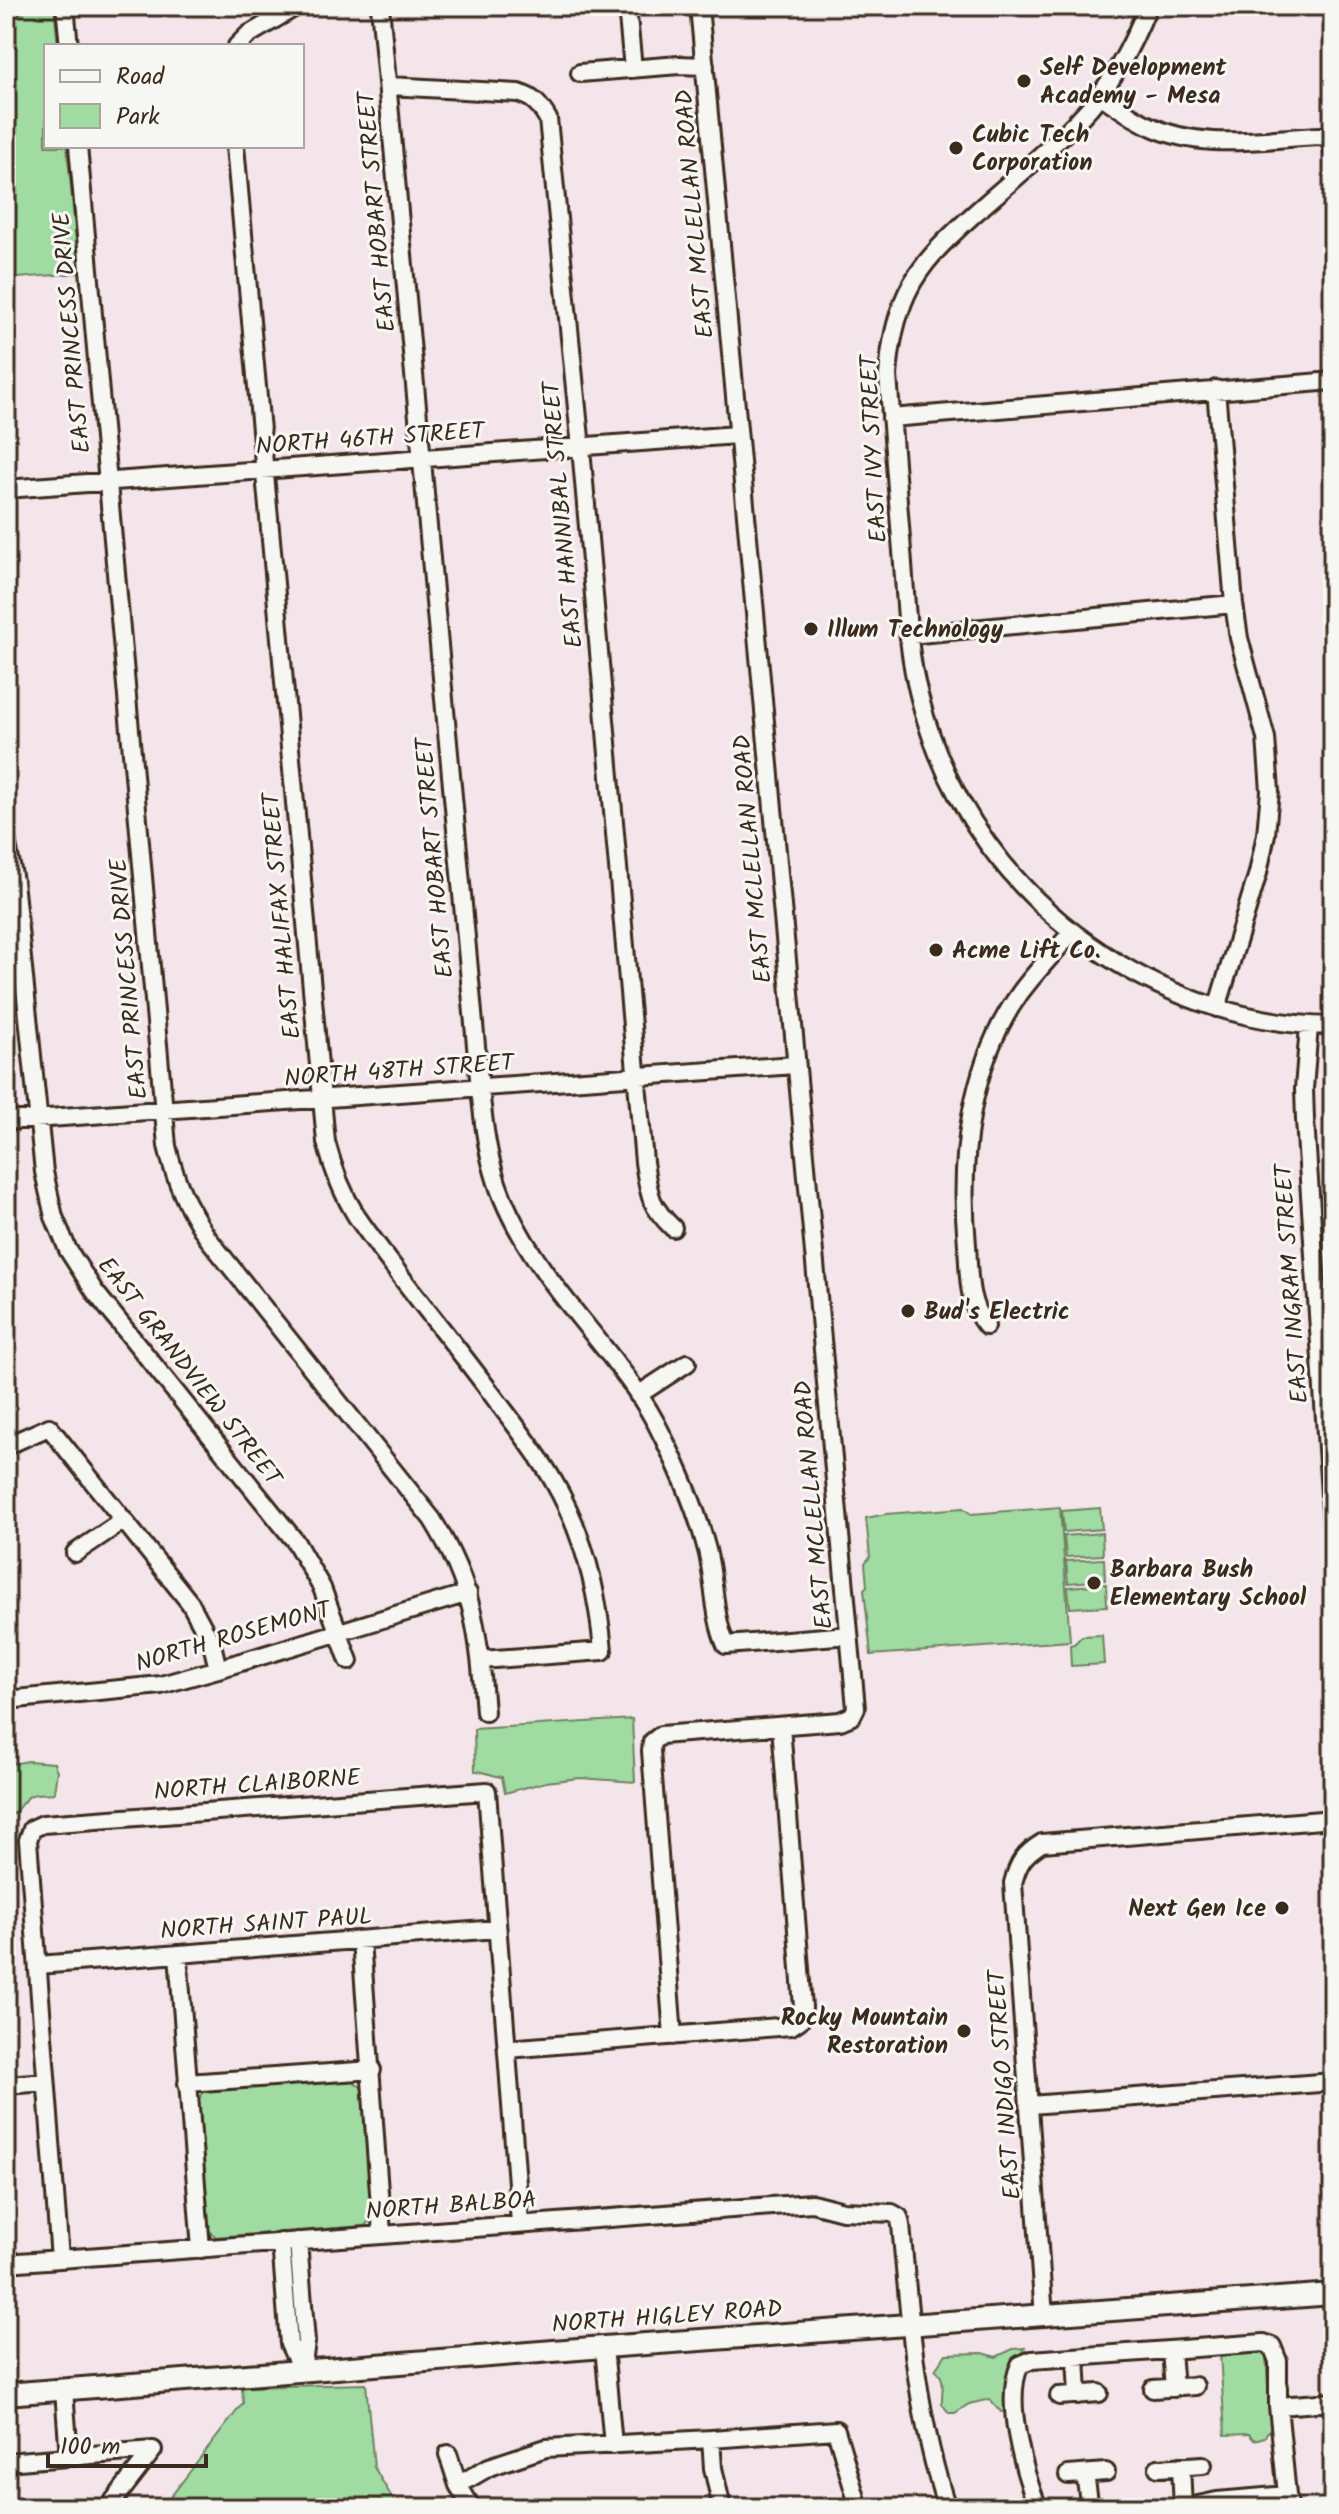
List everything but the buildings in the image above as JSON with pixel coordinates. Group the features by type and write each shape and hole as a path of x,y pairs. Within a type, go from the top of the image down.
{"main road":[{"name":"NORTH HIGLEY ROAD","path":"6,2394 1333,2294"}],"street":[{"path":"65,6 69,44"},
{"path":"239,44 248,35 297,6"},
{"name":"EAST HOBART STREET","path":"380,6 480,1089 494,1174 518,1228 559,1292 619,1366 661,1433 697,1515 708,1551 719,1630 726,1645 849,1635"},
{"path":"627,6 633,69"},
{"name":"EAST MCLELLAN ROAD","path":"699,6 856,1708 852,1716 840,1721 781,1726"},
{"name":"EAST IVY STREET","path":"1072,932 1027,893 988,847 952,788 918,693 909,635 891,418 888,376 890,347 896,321 916,278 946,240 1068,129 1100,95 1127,55 1148,6"},
{"path":"580,73 679,65 705,66"},
{"name":"EAST HANNIBAL STREET","path":"389,86 518,93 531,97 542,107 548,119 649,1194 656,1212 673,1228"},
{"path":"1100,95 1148,125 1175,134 1231,142 1315,136 1331,145"},
{"name":"EAST PRINCESS DRIVE","path":"78,148 167,1146 174,1174 184,1201 207,1237 432,1519 457,1564 468,1593 476,1623 485,1712"},
{"name":"EAST HALIFAX STREET","path":"235,148 326,1142 334,1172 357,1217 515,1424 555,1484 589,1564 601,1625 603,1651 481,1660"},
{"path":"891,418 1333,381"},
{"path":"1216,389 1234,604 1239,638 1266,738 1270,791 1266,834 1257,875 1217,1008"},
{"name":"NORTH 46TH STREET","path":"6,489 737,435"},
{"path":"909,635 1234,604"},
{"name":"EAST GRANDVIEW STREET","path":"6,839 14,881 37,1119 54,1217 84,1277 295,1541 322,1588 349,1661"},
{"path":"986,1326 976,1314 972,1299 963,1209 963,1170 968,1129 977,1092 1002,1023 1021,992 1072,932 1129,971 1177,995 1266,1020 1333,1026"},
{"name":"EAST INGRAM STREET","path":"1309,1026 1304,1089 1305,1130 1333,1539"},
{"name":"NORTH 48TH STREET","path":"6,1121 795,1065"},
{"path":"638,1395 687,1363"},
{"path":"6,1446 49,1427 190,1603 212,1644 218,1669"},
{"path":"75,1553 124,1520"},
{"name":"NORTH ROSEMONT","path":"6,1700 161,1685 468,1593"},
{"path":"507,2049 673,2036 791,2026 800,2020 803,2007 781,1726 661,1735 652,1742 673,2036"},
{"name":"NORTH CLAIBORNE","path":"38,1965 28,1840 32,1829 43,1824 487,1791 497,1929"},
{"name":"EAST INDIGO STREET","path":"1044,2317 1013,1883 1017,1865 1026,1853 1042,1843 1059,1840 1333,1819"},
{"path":"497,1929 520,2223"},
{"name":"NORTH SAINT PAUL","path":"38,1965 497,1929"},
{"path":"361,1940 382,2234"},
{"path":"178,1954 201,2249"},
{"path":"38,1965 60,2259"},
{"path":"187,2083 372,2070"},
{"path":"6,2085 46,2082"},
{"path":"1030,2105 1333,2082"},
{"name":"NORTH BALBOA","path":"6,2263 812,2203 843,2211 892,2213 899,2217 910,2325"},
{"path":"290,2242 306,2342 302,2371"},
{"path":"910,2325 922,2419 947,2508"},
{"path":"1038,2508 1026,2474 1018,2436 1013,2379 1020,2365 1032,2360 1264,2343 1272,2346 1278,2361 1278,2406 1288,2502 1217,2501 1183,2508 1181,2466"},
{"path":"604,2347 613,2445"},
{"path":"1171,2351 1174,2388"},
{"path":"1076,2357 1078,2395"},
{"path":"1153,2389 1195,2386"},
{"path":"64,2390 69,2457"},
{"path":"1059,2396 1099,2393"},
{"path":"1278,2406 1333,2402"},
{"path":"458,2485 489,2467 546,2448 836,2430 859,2508"},
{"path":"711,2439 713,2468 722,2508"},
{"path":"6,2462 153,2450 108,2508"},
{"path":"448,2454 458,2485 472,2508"},
{"path":"1158,2468 1203,2465"},
{"path":"1090,2508 1077,2475 1106,2472"}],"green space":[{"path":"33,6 54,6 58,44 44,44 44,148 67,148 79,273 6,279 6,22"},
{"path":"1060,1507 1070,1641 871,1655 864,1589 867,1586 865,1563 870,1557 866,1518 963,1508 971,1514"},
{"path":"1100,1508 1102,1529 1064,1532 1062,1511"},
{"path":"1102,1533 1103,1555 1066,1557 1064,1536"},
{"path":"1104,1559 1105,1580 1068,1583 1066,1561"},
{"path":"1106,1584 1107,1606 1070,1608 1068,1587"},
{"path":"1102,1635 1104,1664 1071,1666 1070,1645 1082,1636"},
{"path":"632,1719 635,1782 580,1778 546,1782 505,1793 502,1777 475,1771 474,1729"},
{"path":"28,1761 54,1763 57,1771 54,1793 28,1797 6,1820 6,1765"},
{"path":"353,2081 362,2088 372,2219 364,2226 216,2237 209,2231 198,2099 205,2091"},
{"path":"1025,2348 1008,2372 1009,2411 1001,2412 990,2399 969,2404 955,2413 949,2413 942,2404 942,2381 935,2370 946,2354 983,2353 996,2357 1013,2349"},
{"path":"1259,2351 1266,2356 1271,2431 1265,2437 1254,2440 1249,2434 1225,2435 1220,2353"},
{"path":"366,2384 374,2467 398,2508 162,2508 243,2403 242,2387"}],"place":[{"name":"Self Development Academy - Mesa","path":"1024,81"},
{"name":"Cubic Tech Corporation","path":"956,148"},
{"name":"Illum Technology","path":"811,629"},
{"name":"Acme Lift Co.","path":"936,950"},
{"name":"Bud's Electric","path":"908,1311"},
{"name":"Barbara Bush Elementary School","path":"1094,1583"},
{"name":"Next Gen Ice","path":"1282,1908"},
{"name":"Rocky Mountain Restoration","path":"964,2031"}]}
